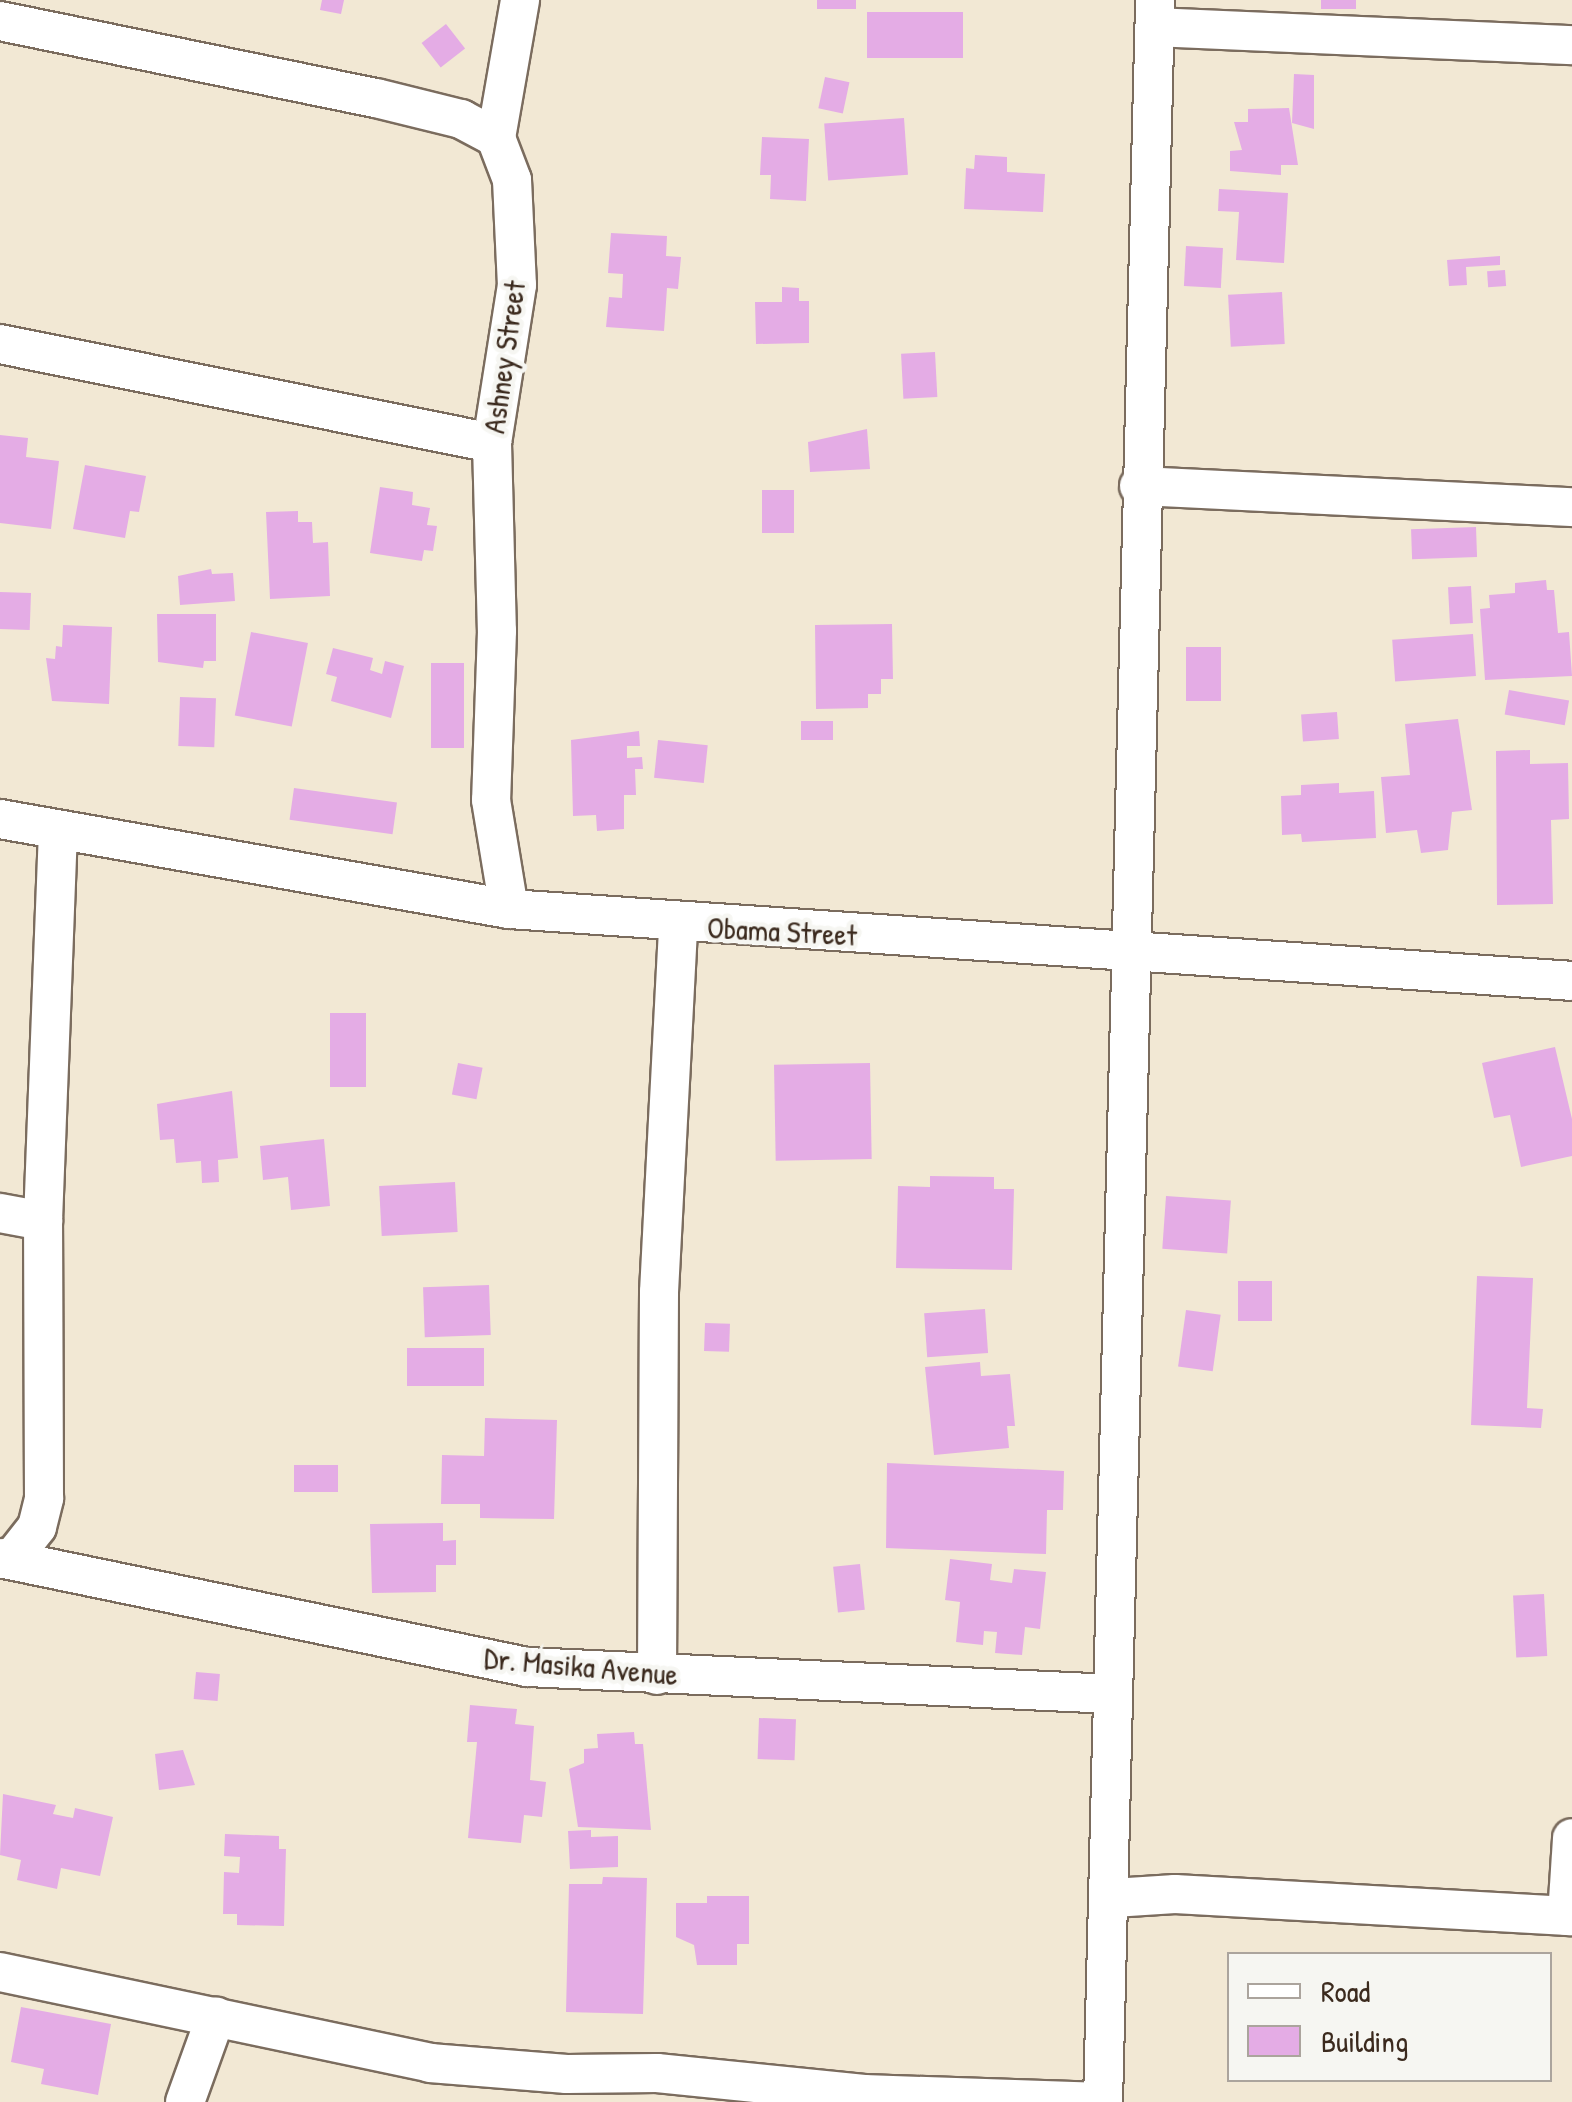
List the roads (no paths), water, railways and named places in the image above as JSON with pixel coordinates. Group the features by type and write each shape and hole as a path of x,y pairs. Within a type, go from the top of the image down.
{"street":[{"path":"0,21 376,98 461,119 496,138 520,0"},
{"path":"0,1972 430,2063 570,2088 657,2072 864,2094 1103,2102 1113,1898 1112,1694 1128,952 1155,14 1572,45"},
{"name":"Ashney Street","path":"496,138 512,180 516,285 492,444 497,647 490,800 509,910"},
{"path":"0,344 492,444"},
{"path":"1139,486 1572,507"},
{"name":"Obama Street","path":"0,819 509,910 1572,981"},
{"path":"5,1559 37,1527 44,1498 43,1221 58,831"},
{"path":"657,1675 659,1292 678,924"},
{"path":"0,1213 43,1221"},
{"name":"Dr. Masika Avenue","path":"5,1559 527,1667 1112,1694"},
{"path":"1113,1898 1176,1894 1570,1916 1572,1838"},
{"path":"185,2102 216,2016"}]}
